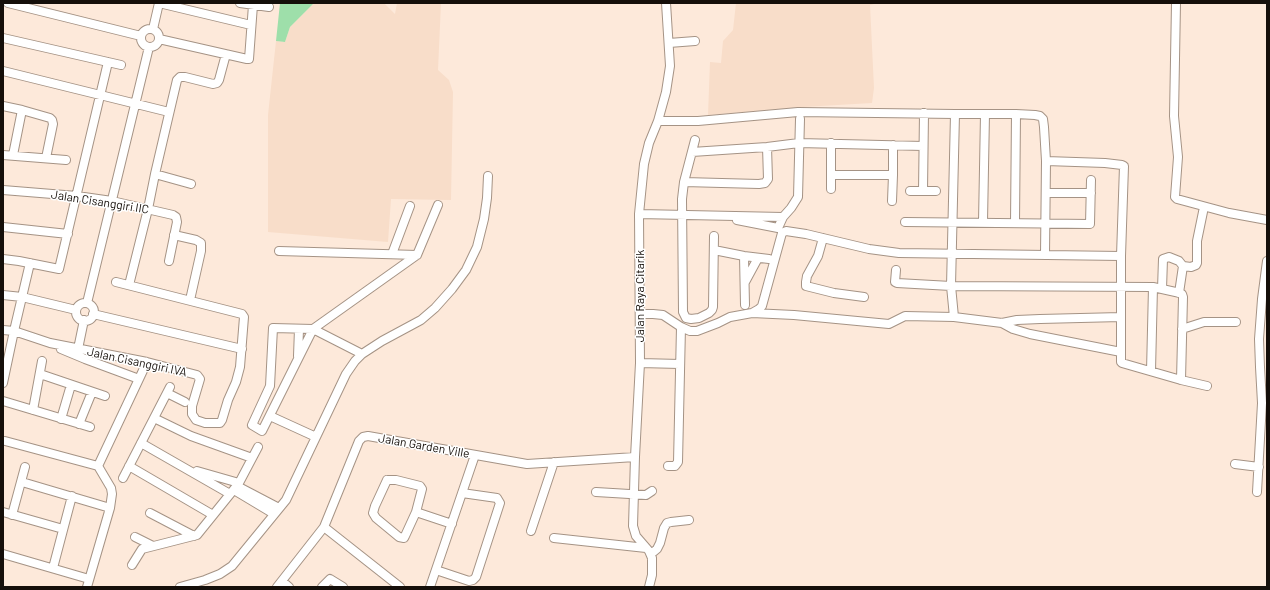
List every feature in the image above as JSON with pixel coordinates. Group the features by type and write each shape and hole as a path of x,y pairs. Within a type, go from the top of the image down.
{"street":[{"path":"8,3 141,36"},
{"path":"152,29 159,3 251,25"},
{"path":"240,3 269,7"},
{"name":"Jalan Raya Citarik","path":"648,551 638,540 634,532 635,457 640,363 639,214 644,164 648,144 658,121 666,92 670,66 666,3"},
{"path":"1176,3 1174,116 1178,157 1174,193 1175,196 1177,199 1204,207 1267,220"},
{"path":"159,39 245,59 249,58 254,5"},
{"path":"148,29 152,29 158,33 159,39 154,46 149,47 142,41 141,36 148,29"},
{"path":"3,39 121,65"},
{"path":"669,43 695,41"},
{"path":"87,303 149,47"},
{"path":"129,285 177,80 180,77 185,77 213,84 217,83 226,54"},
{"path":"3,259 30,263 59,270 108,62"},
{"path":"3,71 169,112"},
{"path":"3,106 22,110 52,120 53,124 46,158"},
{"path":"13,155 22,110"},
{"path":"658,121 698,121 798,112 1016,114 1040,116 1043,119 1046,160 1045,255"},
{"path":"923,191 924,113"},
{"path":"954,317 951,286 951,254 955,114"},
{"path":"983,222 985,114"},
{"path":"1015,223 1016,114"},
{"path":"639,214 783,217 798,197 800,119"},
{"path":"695,140 684,182 682,215 682,312 686,318 699,318 712,310 714,236"},
{"path":"692,152 767,147 799,143 923,146"},
{"path":"830,189 831,143"},
{"path":"892,201 893,145"},
{"path":"684,182 766,183 768,179 767,147"},
{"path":"3,155 66,160"},
{"path":"1046,160 1105,163 1124,166 1120,360 1122,363 1207,386"},
{"path":"155,174 191,184"},
{"path":"831,175 893,175"},
{"path":"180,587 220,574 232,566 286,500 346,374 355,361 362,354 382,341 421,320 435,308 457,283 466,270 476,246 484,219 488,176"},
{"path":"904,222 953,221 1090,224 1091,180"},
{"name":"Jalan Cisanggiri IIC","path":"3,190 77,196 112,201 176,217 177,222 169,260"},
{"path":"910,190 936,191"},
{"path":"1046,193 1090,193"},
{"path":"362,354 313,330 273,328 270,386 252,426 262,431 313,330 417,255 438,205"},
{"path":"392,254 410,206"},
{"path":"1162,289 1164,259 1169,257 1179,261 1183,266 1191,267 1196,265 1198,241 1204,207"},
{"path":"3,227 68,234"},
{"path":"752,313 762,306 782,233 790,231 869,249 899,253 1121,256"},
{"path":"174,235 196,240 201,243 201,251 190,300"},
{"path":"823,238 818,256 807,276 806,286 834,293 864,297"},
{"path":"714,250 769,260"},
{"path":"279,251 417,255"},
{"path":"744,256 745,305"},
{"path":"744,282 758,258"},
{"path":"1257,492 1262,462 1262,402 1259,339 1267,261"},
{"path":"3,383 30,263"},
{"path":"1179,292 1183,266"},
{"path":"896,270 895,282 897,283 951,286 1153,287 1179,292 1183,297 1181,380"},
{"name":"Jalan Cisanggiri IVA","path":"3,330 14,331 50,343 147,362 197,376 200,379 192,406 192,414 196,420 205,423 220,423 236,382 240,367 244,317 242,314 116,282"},
{"path":"1151,371 1153,287"},
{"path":"3,295 22,297 76,310"},
{"path":"87,303 92,307 93,314 90,319 84,320 78,318 76,310 80,304 87,303"},
{"path":"640,314 662,315 690,331 697,331 730,317 752,313 794,315 889,324 905,316 954,317 1002,323 1017,320 1121,317"},
{"path":"93,314 242,349"},
{"path":"78,349 84,320"},
{"path":"1182,329 1204,322 1236,322"},
{"path":"1002,323 1013,329 1030,334 1120,352"},
{"path":"668,466 675,466 678,462 681,327"},
{"path":"298,360 299,329"},
{"path":"50,343 84,359 139,379"},
{"path":"33,410 42,361"},
{"path":"98,466 147,362"},
{"path":"640,363 680,364"},
{"path":"40,374 105,396"},
{"path":"61,419 71,385"},
{"path":"123,478 168,390 186,402"},
{"path":"79,424 92,392"},
{"path":"3,401 90,427"},
{"path":"270,416 316,437"},
{"path":"154,418 191,436 252,458"},
{"name":"Jalan Garden Ville","path":"280,584 324,528 359,441 363,437 368,436 527,464 635,457"},
{"path":"3,554 53,568 88,583 110,508 112,490 98,466 4,440"},
{"path":"141,443 183,467 235,488 277,511"},
{"path":"132,564 142,549 197,535 235,488 258,447"},
{"path":"430,587 475,455"},
{"path":"531,531 554,462"},
{"path":"1234,464 1262,462"},
{"path":"130,466 213,515"},
{"path":"12,515 25,467"},
{"path":"183,467 235,488"},
{"path":"387,480 396,480 416,484 422,487 422,493 416,512 404,538 399,537 376,518 373,513 387,480"},
{"path":"22,482 110,508"},
{"path":"596,492 646,496 652,491"},
{"path":"436,570 469,581 473,580 478,569 500,503 497,498 462,493"},
{"path":"53,568 72,496"},
{"path":"3,512 63,529"},
{"path":"416,512 452,524"},
{"path":"150,513 194,536"},
{"path":"554,538 648,551 657,549 667,523 689,520"},
{"path":"324,528 400,587"},
{"path":"136,537 153,546"},
{"path":"648,551 653,564 649,587"},
{"path":"322,587 330,578 342,587"},
{"path":"280,584 289,587"}],"shaded area":[{"path":"314,3 384,3 395,14 397,3 441,3 438,70 449,80 453,92 451,200 391,199 388,242 268,232 268,115 276,41 285,42 290,27"},
{"path":"736,3 879,3 870,5 874,88 872,103 708,115 710,62 721,63 723,41 733,30"}],"green space":[{"path":"280,3 314,3 290,27 285,42 276,41"}]}
